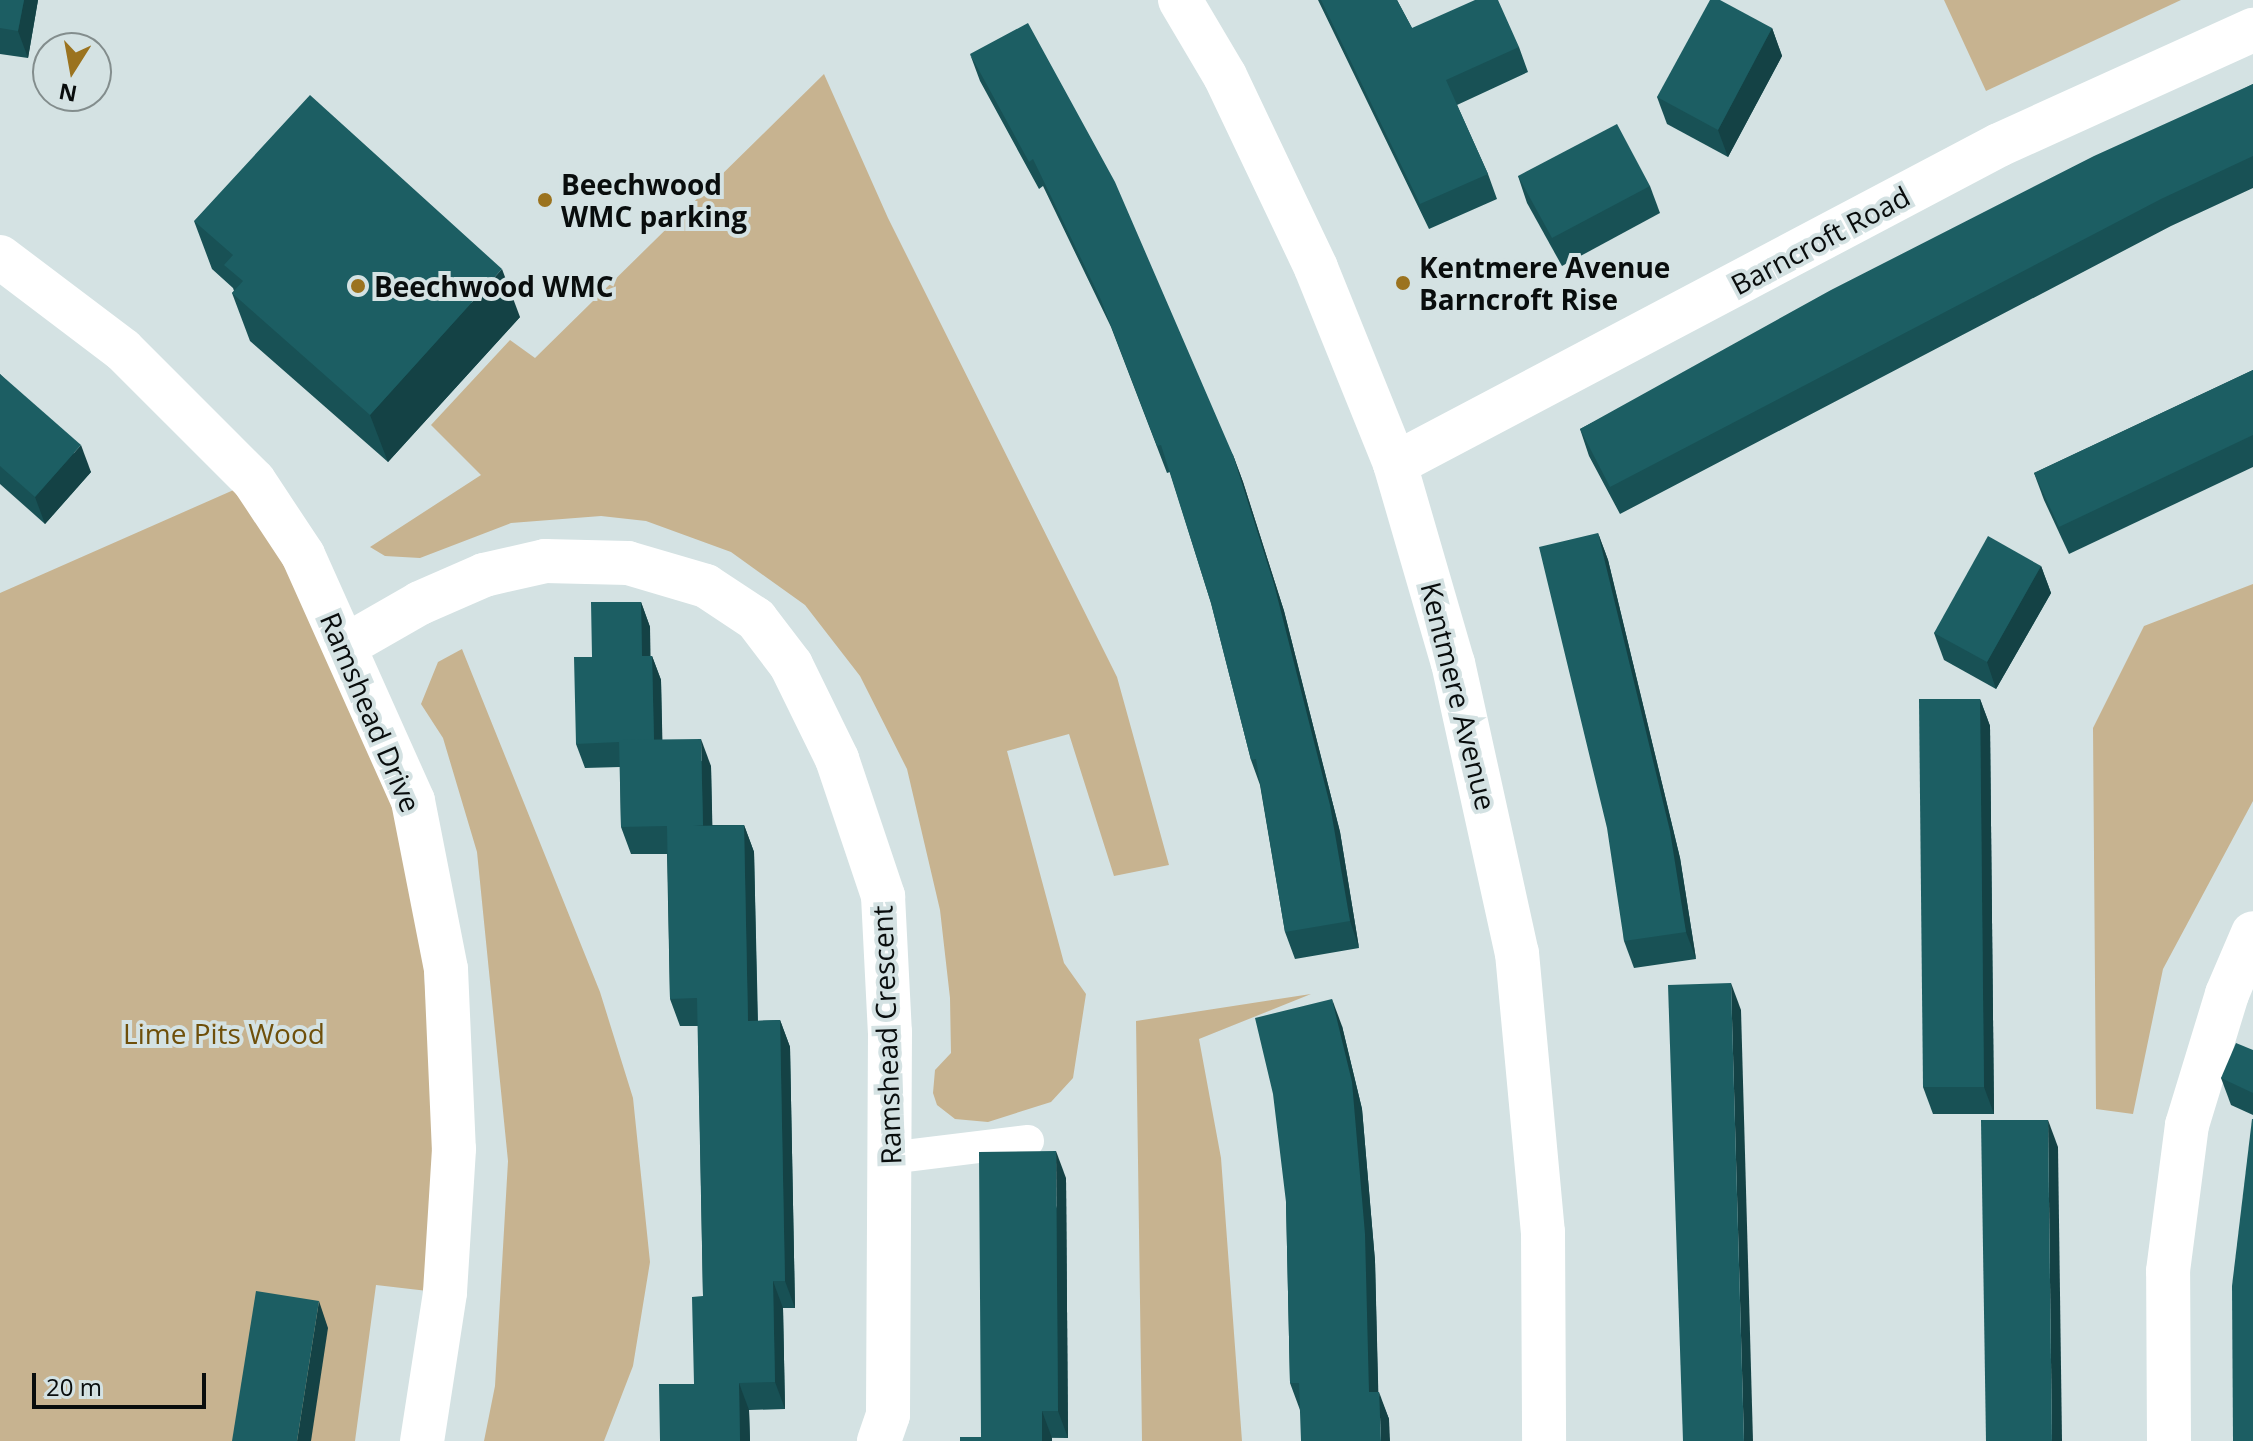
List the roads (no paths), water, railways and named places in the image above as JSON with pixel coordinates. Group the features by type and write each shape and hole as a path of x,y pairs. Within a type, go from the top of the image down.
{"street":[{"name":"Kentmere Avenue","path":"1180,0 1225,76 1316,268 1395,464 1453,663 1517,953 1543,1232 1544,1441"},
{"name":"Barncroft Road","path":"1395,464 1999,145 2253,30"},
{"name":"Ramshead Drive","path":"0,257 123,350 254,481 303,555 413,801 446,969 454,1149 445,1293 422,1441"},
{"name":"Ramshead Crescent","path":"345,646 484,575 545,561 628,563 706,586 756,619 791,665 837,759 883,896 889,1158 888,1415 879,1441"},
{"path":"2169,1441 2168,1271 2187,1125 2227,994 2253,933"}],"lane":[{"path":"889,1158 1028,1141"}],"place":[{"name":"Beechwood WMC parking","path":"545,200"},
{"name":"Kentmere Avenue Barncroft Rise","path":"1403,283"},
{"name":"Beechwood WMC","path":"358,286"}],"park label":[{"name":"Lime Pits Wood","path":"224,1033"}]}
